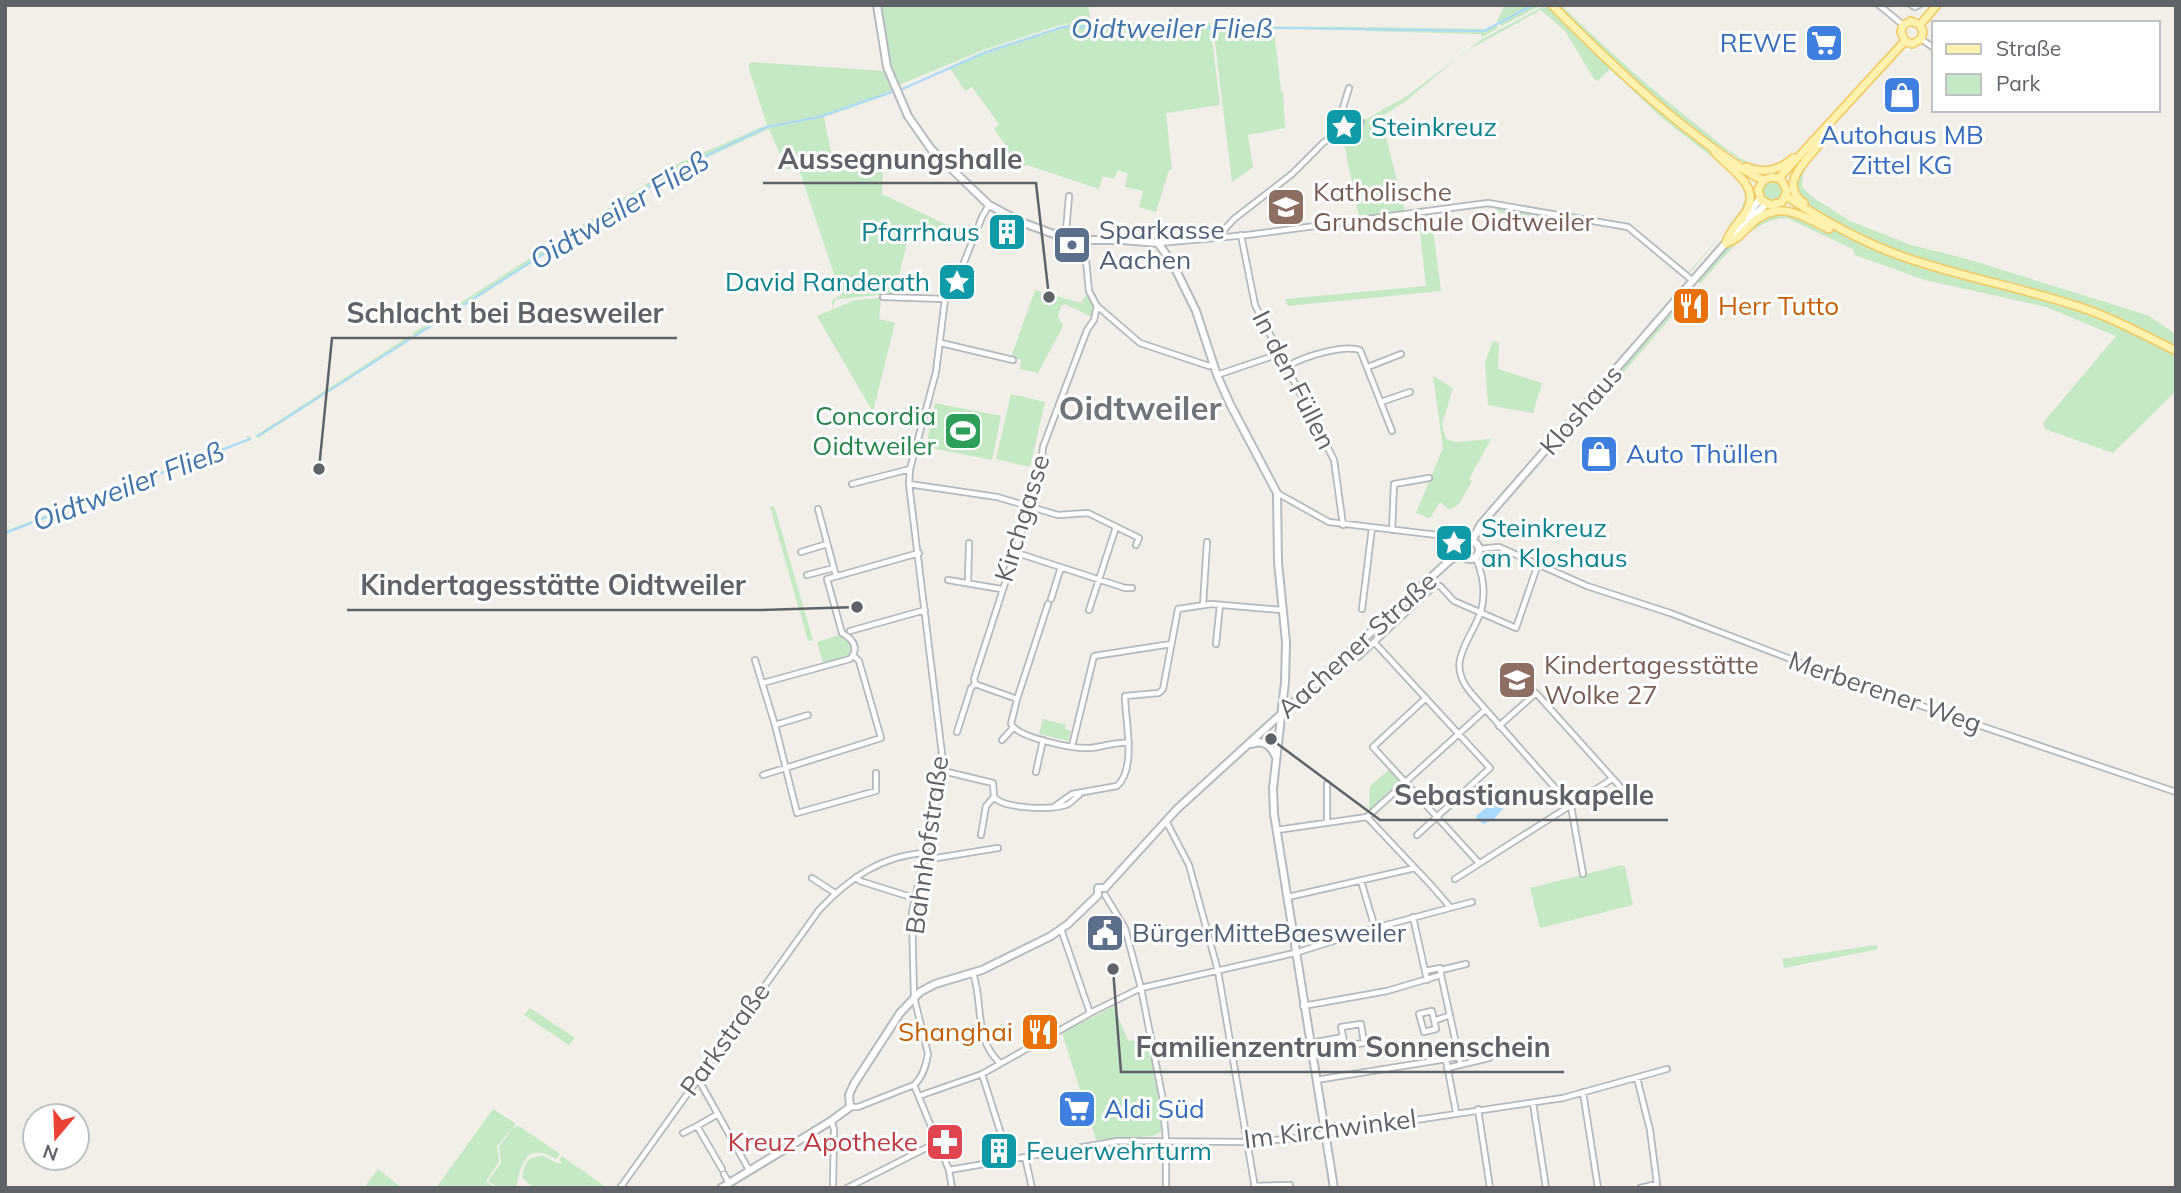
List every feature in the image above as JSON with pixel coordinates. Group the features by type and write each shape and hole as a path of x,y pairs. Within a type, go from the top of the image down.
{"main road":[{"path":"877,5 887,67 908,116 931,149 989,205 1063,239 1158,243 1173,264 1196,312 1217,375 1277,493 1278,562 1286,642 1273,788 1276,831 1334,1188"},
{"path":"1552,5 1620,71 1759,187 1763,201 1774,205 1784,198"},
{"path":"1920,25 1937,5"},
{"path":"1912,21 1920,25 1923,32 1921,39 1916,43 1905,41 1901,32 1903,25 1912,21"},
{"path":"1784,198 1782,181 1905,41"},
{"path":"1711,146 1749,168 1767,171 1785,165 1809,142 1819,137"},
{"path":"1819,137 1820,143 1795,175 1793,187 1800,200 1838,229"},
{"path":"1711,146 1764,180"},
{"path":"1711,146 1722,162 1745,181 1750,195 1748,207 1729,232 1726,243 1732,242 1757,218 1779,211 1795,212 1829,229 1838,229"},
{"path":"1759,187 1764,180 1772,177 1782,181"},
{"path":"1784,198 1838,229 1903,257 2029,291 2096,313 2176,351"},
{"name":"Kloshaus","path":"1473,538 1763,201"},
{"path":"1473,538 1479,549 1475,557 1469,558 1462,553 1464,543 1473,538"},
{"name":"Aachener Straße","path":"850,1107 849,1095 854,1084 900,1013 914,997 935,984 973,973 1008,958 1061,929 1102,893 1166,821 1449,561 1462,553"},
{"path":"1284,687 1289,695 1298,698"},
{"path":"1246,746 1263,742 1271,748 1276,758"},
{"path":"721,1188 850,1107"}],"street":[{"path":"1879,5 1903,25"},
{"path":"1911,5 1919,5"},
{"path":"1921,39 1932,47"},
{"path":"1339,132 1338,124 1349,88"},
{"path":"1221,237 1229,224 1279,185 1324,142 1360,122"},
{"path":"1063,239 1069,196"},
{"path":"1158,243 1488,203 1628,227 1693,281"},
{"name":"Bahnhofstraße","path":"914,1085 923,1073 928,1054 914,997 912,912 943,771 909,484 910,468 941,343 945,299 989,205"},
{"name":"In den Füllen","path":"1241,235 1255,305 1334,460 1343,525"},
{"path":"1084,241 1089,291 1097,306 1140,343 1209,366 1214,365"},
{"path":"883,297 945,299"},
{"name":"Kirchgasse","path":"957,732 971,688 975,684 974,679 1001,589 1040,475 1043,447 1087,330 1094,320 1097,306"},
{"path":"941,343 1013,360"},
{"path":"1288,366 1305,357 1352,348 1362,353 1392,431"},
{"path":"1217,375 1279,354"},
{"path":"1368,367 1401,354"},
{"path":"1381,402 1410,392"},
{"path":"852,484 910,468"},
{"path":"1392,530 1394,484 1429,478"},
{"path":"909,484 997,497 1058,515 1088,513 1139,538 1136,545"},
{"path":"1277,493 1329,522 1454,537 1464,543"},
{"path":"818,509 836,576"},
{"path":"1089,610 1116,527"},
{"path":"1362,609 1372,528"},
{"path":"1202,605 1207,541"},
{"path":"968,582 969,543"},
{"path":"801,552 827,544"},
{"name":"Merberener Weg","path":"1479,549 1499,547 1587,586 1851,682 2176,792"},
{"path":"1014,552 1132,588"},
{"path":"763,683 853,656 854,644 842,633 827,579 919,553"},
{"path":"1475,557 1484,594 1481,612 1467,637 1459,665 1460,674 1466,688 1571,806 1584,874"},
{"path":"1358,657 1434,586 1440,586 1454,601 1517,628 1538,564"},
{"path":"1061,567 1017,699 1011,720 1013,728 1020,733 1072,746 1090,748 1129,743"},
{"path":"807,575 834,568"},
{"path":"948,580 1001,589"},
{"path":"1216,644 1220,605"},
{"path":"994,797 1002,803 1028,807 1055,806 1072,794 1121,783 1129,743 1125,696 1159,693 1163,690 1178,609 1220,605 1282,610"},
{"path":"850,631 925,610"},
{"path":"1374,642 1490,768 1417,835"},
{"path":"1072,746 1094,656 1171,644"},
{"path":"763,775 881,738 859,662 853,656"},
{"path":"755,660 797,813 876,791 876,773"},
{"path":"975,684 1017,699"},
{"path":"1499,726 1535,693 1624,791"},
{"path":"1426,698 1373,747 1479,863"},
{"path":"1276,831 1367,817 1485,710"},
{"path":"775,725 808,715"},
{"path":"1002,740 1013,728"},
{"path":"1036,772 1043,740"},
{"path":"943,771 990,781 995,786 994,797 986,806 981,835"},
{"path":"1455,878 1612,779"},
{"path":"1327,784 1327,823"},
{"path":"1367,817 1450,907"},
{"path":"1166,821 1189,865 1218,971 1255,1187 1290,1185"},
{"path":"924,860 998,848"},
{"name":"Parkstraße","path":"620,1188 804,928 835,893 878,863 926,853"},
{"path":"1288,897 1415,868"},
{"path":"856,877 860,881 914,898"},
{"path":"812,878 835,893"},
{"path":"1361,881 1375,928"},
{"path":"1102,893 1125,928 1141,988 1162,1095 1166,1188"},
{"path":"919,1096 982,1074 1090,1013 1141,988 1296,953 1472,902"},
{"path":"1413,918 1427,979"},
{"path":"1061,929 1090,1013"},
{"path":"1303,1006 1387,991 1466,964"},
{"path":"1425,971 1440,968 1461,1065"},
{"path":"973,973 977,984 984,1043 990,1054 1000,1063"},
{"path":"1432,1011 1434,1021 1436,1029 1424,1032 1419,1014 1432,1011"},
{"path":"1434,1021 1450,1016"},
{"path":"1361,1024 1364,1043 1345,1046 1343,1037 1341,1027 1361,1024"},
{"path":"1310,1043 1343,1037"},
{"path":"1316,1080 1459,1057"},
{"path":"1447,1068 1489,1058"},
{"path":"1446,1060 1456,1112"},
{"name":"Im Kirchwinkel","path":"948,1170 1107,1142 1246,1142 1288,1139 1456,1112 1533,1103 1667,1069"},
{"path":"982,1074 1009,1159"},
{"path":"1637,1078 1650,1130 1657,1184 1642,1188"},
{"path":"696,1080 701,1084 750,1170"},
{"path":"850,1107 858,1107 914,1085 948,1170 952,1188"},
{"path":"1583,1092 1598,1188"},
{"path":"1533,1103 1546,1188"},
{"path":"1478,1109 1490,1188"},
{"path":"683,1133 718,1114"},
{"path":"831,1121 834,1129 833,1188"},
{"path":"697,1126 729,1182"},
{"path":"847,1188 936,1143"},
{"path":"1025,1157 1032,1188"}],"green space":[{"path":"880,5 1088,5 1091,24 1124,22 1171,27 1210,23 1220,105 1166,113 1172,170 1169,170 1156,212 1139,207 1143,191 1125,187 1128,174 1118,170 1114,179 1103,176 1099,189 1027,165 1010,169 1006,166 1008,149 994,129 999,124 972,87 965,91 949,67 984,51 1072,23 983,50 899,85 888,57"},
{"path":"1505,5 1542,5 1501,26 1497,21"},
{"path":"1546,5 1620,76 1742,179 1745,198 1743,186 1724,166 1662,118 1610,69 1598,81 1594,79 1565,31 1541,10 1467,50 1482,39"},
{"path":"1556,5 1561,5 1648,85 1738,157 1762,166 1758,168 1743,162 1676,116 1614,62"},
{"path":"1496,24 1498,28 1482,37 1481,34 1366,31 1368,27 1487,29"},
{"path":"1213,26 1365,27 1364,30 1274,29 1285,128 1248,135 1253,167 1232,182"},
{"path":"1456,59 1406,101 1381,117 1405,212 1359,218 1342,133 1407,96"},
{"path":"751,62 884,71 893,93 824,117 832,157 835,160 883,166 882,194 945,224 974,230 970,240 912,224 894,295 836,299 832,308 832,300 841,295 798,166 787,170 769,129 673,173 414,337 413,333 679,163 767,125 749,69"},
{"path":"1808,160 1802,187 1812,197 1850,221 1911,245 1967,259 2147,315 2176,334 2176,391 2113,453 2045,429 2043,423 2116,336 2046,307 1925,280 1855,255 1853,249 1787,218 1774,220 1750,232 1700,284 1699,281 1723,253 1753,223 1773,213 1790,213 1799,195 1795,184"},
{"path":"1768,180 1776,180 1782,190 1776,200 1768,200 1762,194 1762,186"},
{"path":"1490,206 1537,213 1538,217 1496,212 1496,208 1488,207 1431,214 1441,291 1288,306 1285,299 1426,286 1418,215"},
{"path":"1534,208 1627,224 1628,225"},
{"path":"1638,233 1689,272 1722,233 1690,273"},
{"path":"1035,290 1081,303 1088,292 1093,307 1092,317 1065,304 1061,306 1058,316 1063,326 1038,373 1020,369 1021,360 1011,357"},
{"path":"881,298 879,319 895,323 873,412 817,316 855,300"},
{"path":"1670,313 1673,315 1597,403 1617,374"},
{"path":"411,335 412,338 258,438 255,436"},
{"path":"1493,341 1499,343 1498,369 1542,383 1533,413 1488,405 1485,362"},
{"path":"1433,376 1453,388 1442,424 1446,439 1456,442 1491,439 1459,504 1450,510 1440,502 1430,518 1416,513 1443,448"},
{"path":"1011,394 1045,402 1030,467 996,459"},
{"name":"Concordia Oidtweiler","path":"935,403 1001,416 992,460 926,447"},
{"path":"247,436 251,437 251,440 5,534 5,531 247,439"},
{"path":"774,506 813,640 808,641 770,507"},
{"path":"839,635 850,644 850,654 823,663 817,642"},
{"path":"1043,719 1066,725 1065,729 1071,731 1068,741 1039,734"},
{"path":"1390,769 1399,782 1369,810 1370,786"},
{"path":"1622,865 1625,867 1633,905 1540,928 1530,888"},
{"path":"1876,945 1878,949 1784,968 1782,959"},
{"path":"1114,1006 1128,1041 1147,1038 1155,1071 1163,1130 1154,1136 1096,1140 1062,1033"},
{"path":"530,1008 575,1038 569,1045 524,1015"},
{"path":"493,1109 516,1124 497,1146 499,1162 486,1181 495,1188 436,1188"},
{"path":"519,1126 560,1154 556,1159 546,1154 531,1154 523,1163 516,1188 499,1188 488,1181 501,1163 499,1147 513,1128"},
{"path":"542,1155 559,1164 562,1163 559,1160 562,1156 607,1188 534,1188 522,1178 525,1165 529,1159"},
{"path":"378,1169 402,1188 364,1188"}],"water":[{"path":"1507,791 1511,792 1513,797 1495,818 1484,824 1477,820 1476,816"}],"waterway":[{"name":"Oidtweiler Fließ","path":"900,90 984,53 1063,27 1125,26 1152,32 1217,27 1484,31 1533,5"},
{"name":"Oidtweiler Fließ","path":"258,436 674,171 767,127 819,117 892,92"},
{"name":"Oidtweiler Fließ","path":"5,533 250,439"}],"place":[{"name":"REWE","path":"1824,43"},
{"name":"Autohaus MB Zittel KG","path":"1902,95"},
{"name":"Steinkreuz","path":"1344,127"},
{"name":"Katholische Grundschule Oidtweiler","path":"1286,207"},
{"name":"Pfarrhaus","path":"1007,232"},
{"name":"Sparkasse Aachen","path":"1072,245"},
{"name":"David Randerath","path":"957,282"},
{"name":"Aussegnungshalle","path":"1049,297"},
{"name":"Herr Tutto","path":"1691,306"},
{"name":"Concordia Oidtweiler","path":"963,431"},
{"name":"Auto Thüllen","path":"1599,454"},
{"name":"Schlacht bei Baesweiler","path":"319,469"},
{"name":"Steinkreuz an Kloshaus","path":"1454,543"},
{"name":"Kindertagesstätte Oidtweiler","path":"857,607"},
{"name":"Kindertagesstätte Wolke 27","path":"1517,680"},
{"name":"Sebastianuskapelle","path":"1271,739"},
{"name":"BürgerMitteBaesweiler","path":"1105,933"},
{"name":"Familienzentrum Sonnenschein","path":"1113,969"},
{"name":"Shanghai","path":"1040,1032"},
{"name":"Aldi Süd","path":"1077,1109"},
{"name":"Kreuz Apotheke","path":"945,1142"},
{"name":"Feuerwehrturm","path":"999,1151"}],"district":[{"name":"Oidtweiler","path":"1140,408"}]}
